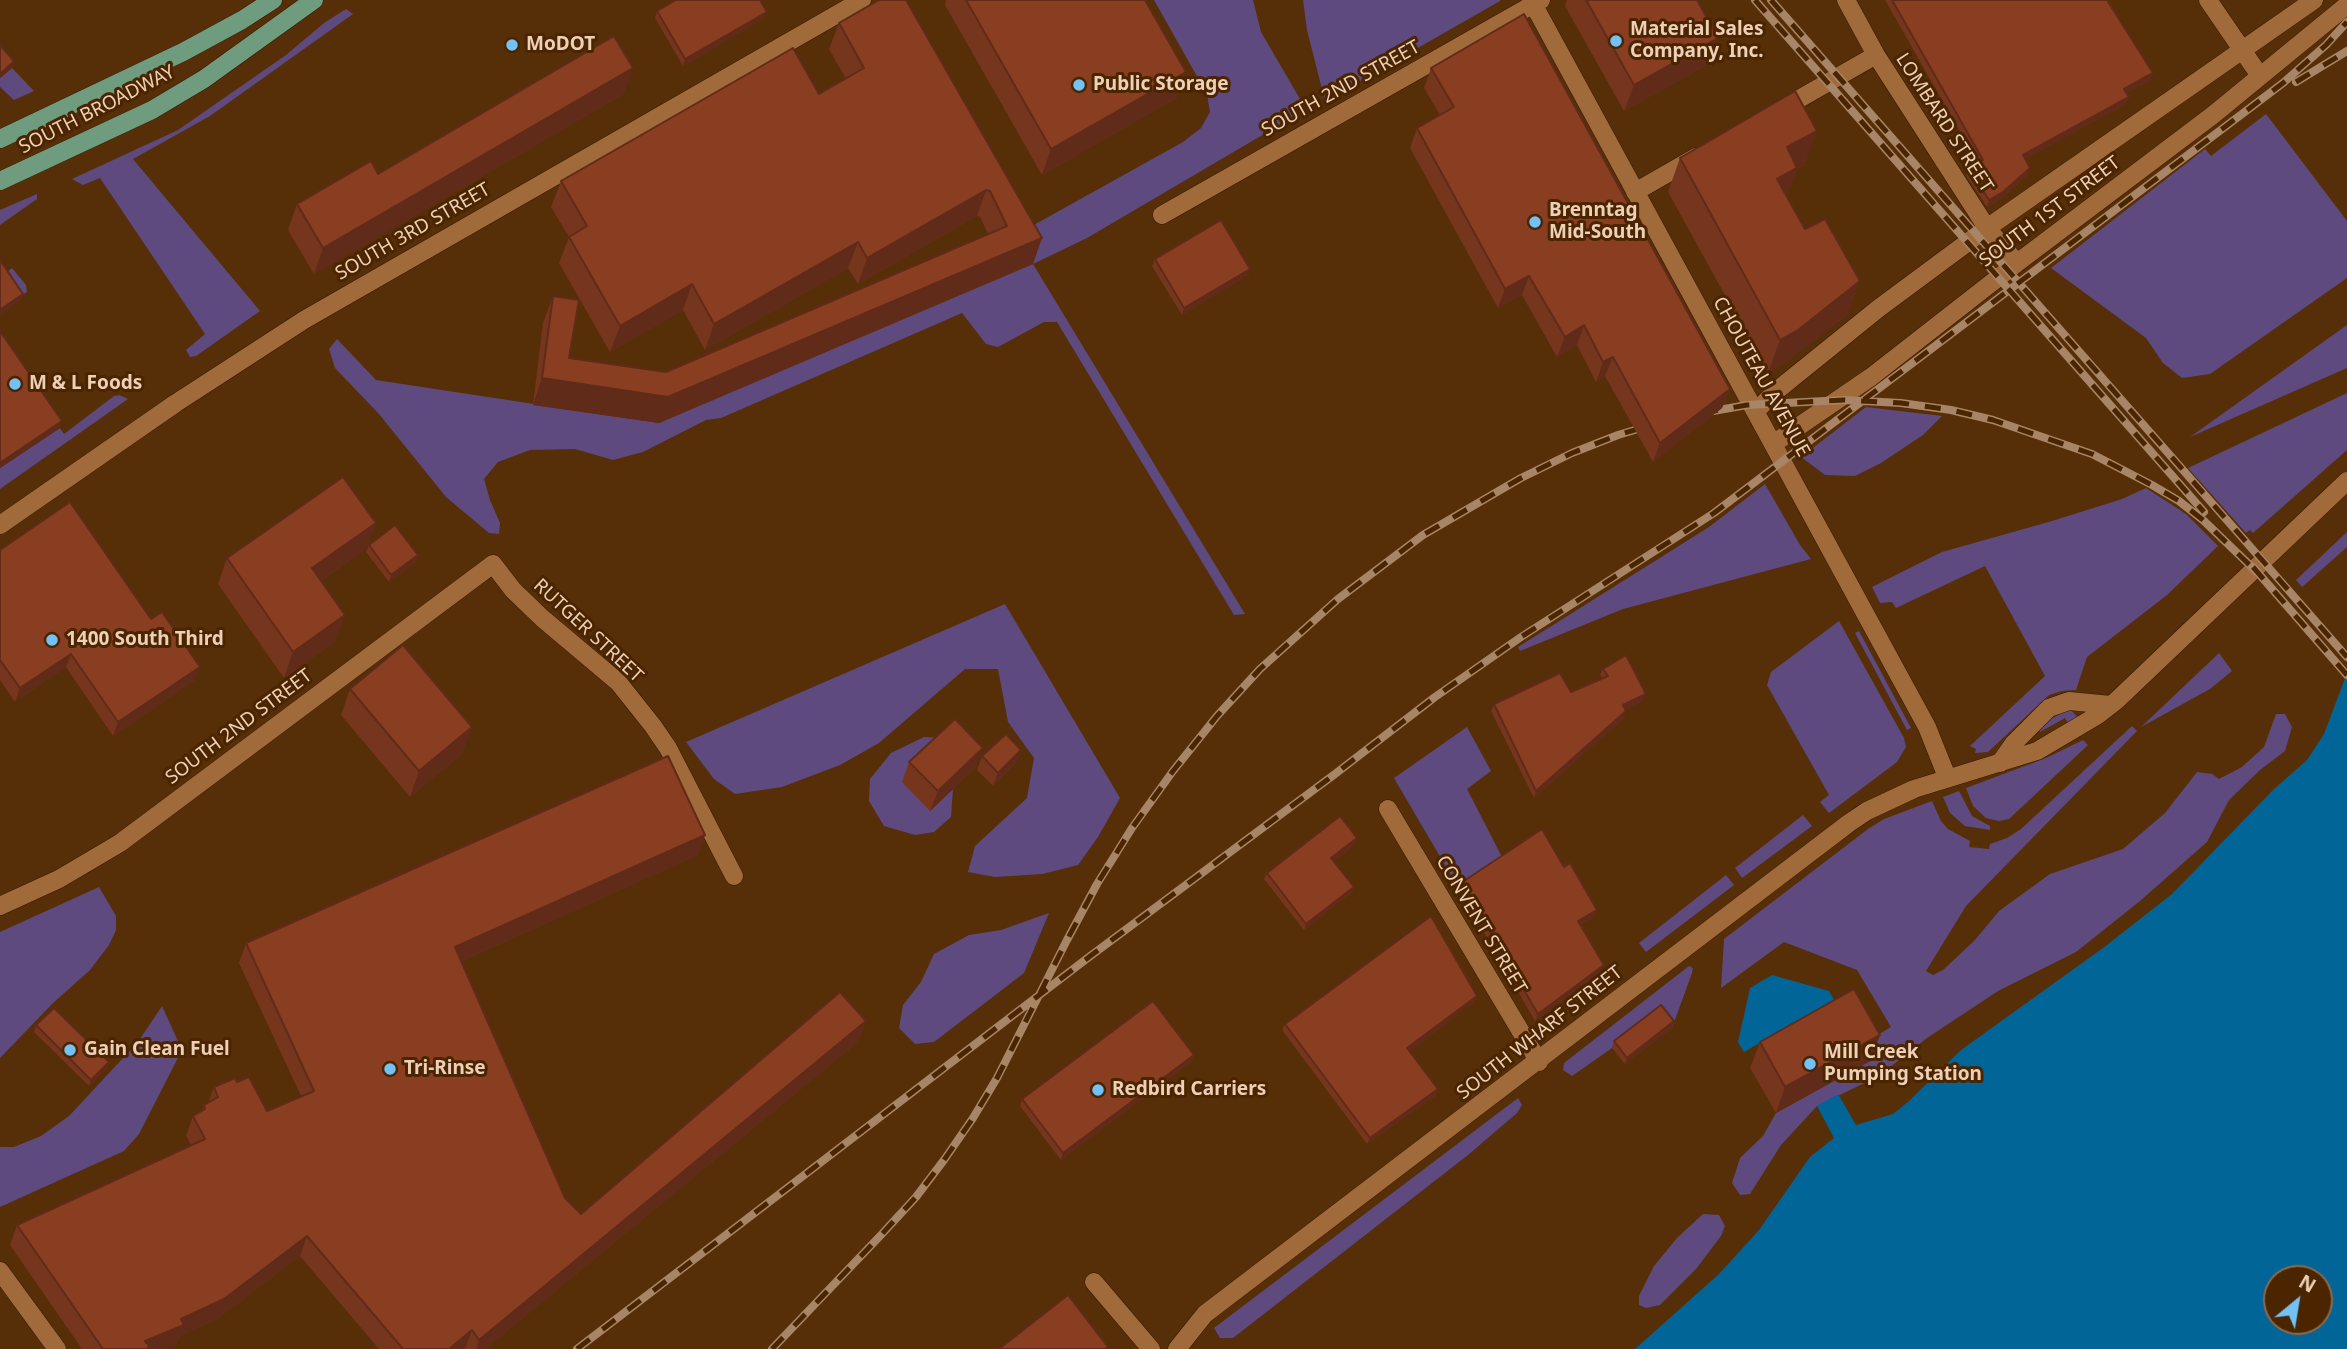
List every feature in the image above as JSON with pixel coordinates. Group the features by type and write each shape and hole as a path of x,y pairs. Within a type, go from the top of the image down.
{"main road":[{"name":"SOUTH BROADWAY","path":"0,139 183,51 242,20 273,0"},
{"name":"SOUTH BROADWAY","path":"0,181 152,110 204,79 314,0"}],"street":[{"name":"SOUTH 3RD STREET","path":"0,525 303,320 862,0"},
{"name":"LOMBARD STREET","path":"1846,0 1876,55 1987,228 2017,263"},
{"path":"2208,0 2260,76"},
{"name":"SOUTH 1ST STREET","path":"1756,411 1775,392 1879,308 1987,228 2314,0"},
{"name":"CHOUTEAU AVENUE","path":"1535,1 1635,192 1927,727 1947,777"},
{"name":"SOUTH 2ND STREET","path":"1162,215 1535,1"},
{"name":"SOUTH 1ST STREET","path":"1773,444 1871,377 2213,115 2347,5"},
{"path":"1768,117 1876,55"},
{"path":"1635,192 1707,151"},
{"name":"SOUTH WHARF STREET","path":"1177,1349 1205,1314 1849,823 1887,801 1947,777 2000,763 2051,745 2082,727 2111,705 2347,481"},
{"name":"SOUTH 2ND STREET","path":"0,906 59,879 120,843 493,564"},
{"name":"RUTGER STREET","path":"493,564 513,590 541,618 618,682 653,726 668,748 734,876"},
{"path":"2000,763 2014,743 2049,708 2069,701 2111,705"},
{"name":"CONVENT STREET","path":"1388,809 1538,1062"},
{"path":"0,1271 57,1349"},
{"path":"1094,1282 1152,1349"}],"shaded area":[{"path":"1154,0 1253,0 1261,32 1307,111 1087,238 1033,264 1245,614 1234,615 1057,322 1044,322 998,347 986,344 962,313 721,418 706,420 643,452 613,460 575,449 530,450 498,462 484,479 500,523 499,534 489,533 446,497 379,414 335,368 329,349 337,339 376,380 659,423 1032,226 1183,142 1201,128 1210,112 1207,94"},
{"path":"1303,0 1500,1 1325,101 1307,30"},
{"path":"346,9 353,14 210,116 133,159 260,311 196,356 190,357 186,350 205,334 100,178 83,185 72,179 178,130 286,55 324,23"},
{"path":"12,68 34,91 14,100 0,87 0,78"},
{"path":"2266,114 2347,221 2347,278 2210,374 2182,378 2163,363 2146,338 2051,268 2205,149 2211,156"},
{"path":"37,194 37,199 0,225 0,210"},
{"path":"12,268 26,285 27,292 19,297 3,275"},
{"path":"2347,325 2347,368 2190,437"},
{"path":"2347,393 2347,450 2253,533 2250,530 2246,533 2188,468"},
{"path":"119,395 128,399 0,489 0,468 60,428 64,434"},
{"path":"1866,407 1942,416 1923,435 1881,463 1855,476 1825,475 1801,457"},
{"path":"1765,484 1811,559 1623,609 1520,651 1518,647 1709,527"},
{"path":"2146,488 2186,514 2218,546 2167,595 2087,657 2076,690 2049,695 1988,752 1975,753 1976,749 1970,746 2045,676 1985,566 1896,608 1892,602 1880,603 1872,587 1942,552 2052,521 2122,499"},
{"path":"2347,532 2347,547 2302,587 2296,580"},
{"path":"1005,604 1120,798 1078,865 1042,874 995,877 968,872 975,846 1027,798 1034,758 1008,722 998,669 965,669 879,743 840,765 782,787 735,794 714,779 686,742"},
{"path":"1839,621 1904,738 1906,747 1897,762 1829,813 1820,802 1829,795 1767,685 1771,672"},
{"path":"1859,631 1911,728 1907,730 1855,633"},
{"path":"2219,653 2232,671 2210,689 2141,727"},
{"path":"2070,709 2077,717 2076,720 2068,723 2065,718 2040,732 2037,726"},
{"path":"2276,714 2285,714 2292,727 2285,751 2260,770 2229,800 2207,842 2076,952 1998,991 1927,1038 1879,1076 1817,1106 1781,1145 1750,1194 1740,1195 1732,1183 1740,1158 1763,1136 1776,1113 1870,1061 1861,1045 1891,1027 1857,970 1784,942 1721,988 1724,939 1868,829 1884,819 1932,801 1941,821 1948,829 1970,841 1969,847 1989,849 1990,844 2021,829 2132,726 2137,731 1966,906 1926,971 1933,975 1943,970 1974,941 1999,911 2050,874 2123,849 2165,813 2197,772 2212,774 2219,779 2242,767 2264,747"},
{"path":"1467,727 1491,771 1467,789 1503,859 1459,889 1394,778"},
{"path":"924,737 947,738 930,811 953,789 951,817 934,832 915,835 884,826 869,801 870,779 891,753"},
{"path":"2083,740 2088,745 2009,819 1999,821 1986,818 1973,806 1966,788 2046,758"},
{"path":"1959,791 1972,816 1990,826 1990,830 1965,826 1950,813 1943,797"},
{"path":"1803,815 1812,826 1742,878 1735,868"},
{"path":"1726,875 1734,885 1646,952 1639,943"},
{"path":"99,887 116,916 116,930 109,945 90,970 53,1003 0,1058 0,932"},
{"path":"1049,913 1024,973 934,1042 915,1044 899,1028 903,1005 921,982 934,954 969,935 1001,930"},
{"path":"1689,966 1693,968 1692,973 1672,1028 1612,1048 1572,1076 1563,1070 1564,1063"},
{"path":"162,1006 182,1050 139,1134 124,1151 0,1207 0,1147 14,1147 41,1136 69,1116 138,1042"},
{"path":"1518,1098 1522,1105 1517,1113 1468,1155 1233,1338 1220,1338 1214,1328"},
{"path":"1703,1214 1719,1215 1725,1226 1721,1236 1696,1269 1660,1305 1646,1308 1639,1305 1639,1296 1654,1266 1677,1238"}],"water":[{"path":"2347,673 2347,1349 1635,1349 1719,1274 1759,1230 1810,1157 1834,1138 1817,1106 1838,1094 1856,1125 1893,1114 1961,1050 2103,948 2172,894 2273,790 2307,760 2324,734"},
{"path":"1772,975 1829,991 1834,1000 1744,1052 1738,1042 1750,988"}],"building":[{"path":"676,0 760,0 767,12 685,59 657,11"},
{"path":"879,0 906,0 1042,238 668,397 542,378 553,296 579,300 569,358 666,372 1007,226 990,191 986,190 867,258 858,242 714,324 692,284 620,326 569,237 587,226 561,181 793,48 819,94 864,68 839,23"},
{"name":"Public Storage","path":"966,0 1145,0 1186,72 1051,149"},
{"path":"1586,0 1697,0 1718,38 1634,85"},
{"path":"1892,0 2107,0 2153,73 2124,89 2129,97 2023,155 2030,168 2003,192 1989,200 1969,168 1983,160"},
{"name":"Brenntag Mid-South","path":"1524,14 1730,389 1660,443 1613,357 1603,362 1584,325 1565,337 1529,276 1505,289 1417,128 1454,107 1431,68"},
{"path":"614,36 633,68 323,248 297,204 371,161 378,174"},
{"path":"0,45 14,61 0,74"},
{"path":"1795,91 1817,131 1787,147 1797,168 1777,179 1805,229 1825,219 1860,281 1798,330 1780,340 1680,158"},
{"path":"1221,220 1250,269 1184,308 1155,259"},
{"path":"0,260 23,294 0,310"},
{"name":"M & L Foods","path":"0,331 62,421 0,463"},
{"path":"343,477 376,523 312,568 345,615 293,652 227,558"},
{"name":"1400 South Third","path":"70,502 151,619 162,612 200,667 118,722 71,654 20,688 0,660 0,550"},
{"path":"395,525 418,555 391,575 369,545"},
{"path":"403,645 472,727 419,771 350,689"},
{"path":"1626,655 1646,694 1623,705 1626,711 1536,791 1494,704 1560,673 1571,692 1608,676 1603,669"},
{"path":"955,719 983,748 938,791 909,762"},
{"path":"1006,734 1021,750 998,773 982,756"},
{"name":"Tri-Rinse","path":"668,756 705,835 455,947 565,1198 581,1214 840,992 866,1021 479,1340 472,1330 449,1349 403,1349 307,1236 224,1299 181,1319 184,1325 145,1341 150,1347 103,1349 17,1225 205,1139 193,1116 205,1109 204,1105 218,1097 214,1087 235,1078 237,1082 249,1077 267,1111 314,1091 246,943"},
{"path":"1340,816 1357,838 1331,858 1354,887 1306,924 1267,873"},
{"path":"1542,829 1564,867 1570,863 1597,910 1578,921 1604,965 1538,1014 1461,883"},
{"path":"1431,916 1477,996 1407,1048 1438,1089 1370,1138 1285,1024"},
{"path":"1854,989 1880,1035 1785,1087 1760,1042"},
{"name":"Redbird Carriers","path":"1153,1001 1194,1055 1063,1153 1022,1099"},
{"path":"1661,1005 1674,1021 1627,1058 1614,1041"},
{"name":"Gain Clean Fuel","path":"54,1008 109,1062 91,1080 36,1025"},
{"path":"1068,1295 1108,1347 999,1349"}],"railway":[{"path":"1755,0 2204,512"},
{"path":"1771,0 2347,657"},
{"path":"577,1349 1089,957 1435,697 1521,637 1714,513 2283,83 2326,45 2347,22"},
{"path":"2296,82 2347,51"},
{"path":"1702,413 1747,405 1844,400 1901,403 1951,410 1993,420 2092,454 2152,485 2203,520 2259,574"},
{"path":"772,1349 916,1197 944,1160 997,1078 1097,884 1132,828 1217,716 1260,669 1338,599 1423,535 1521,478 1572,453 1655,424"},
{"path":"2253,567 2347,675"}],"place":[{"name":"Material Sales Company, Inc.","path":"1616,41"},
{"name":"MoDOT","path":"512,45"},
{"name":"Public Storage","path":"1079,85"},
{"name":"Brenntag Mid-South","path":"1535,222"},
{"name":"M & L Foods","path":"15,384"},
{"name":"1400 South Third","path":"52,640"},
{"name":"Gain Clean Fuel","path":"70,1050"},
{"name":"Mill Creek Pumping Station","path":"1810,1064"},
{"name":"Tri-Rinse","path":"390,1069"},
{"name":"Redbird Carriers","path":"1098,1090"}]}
